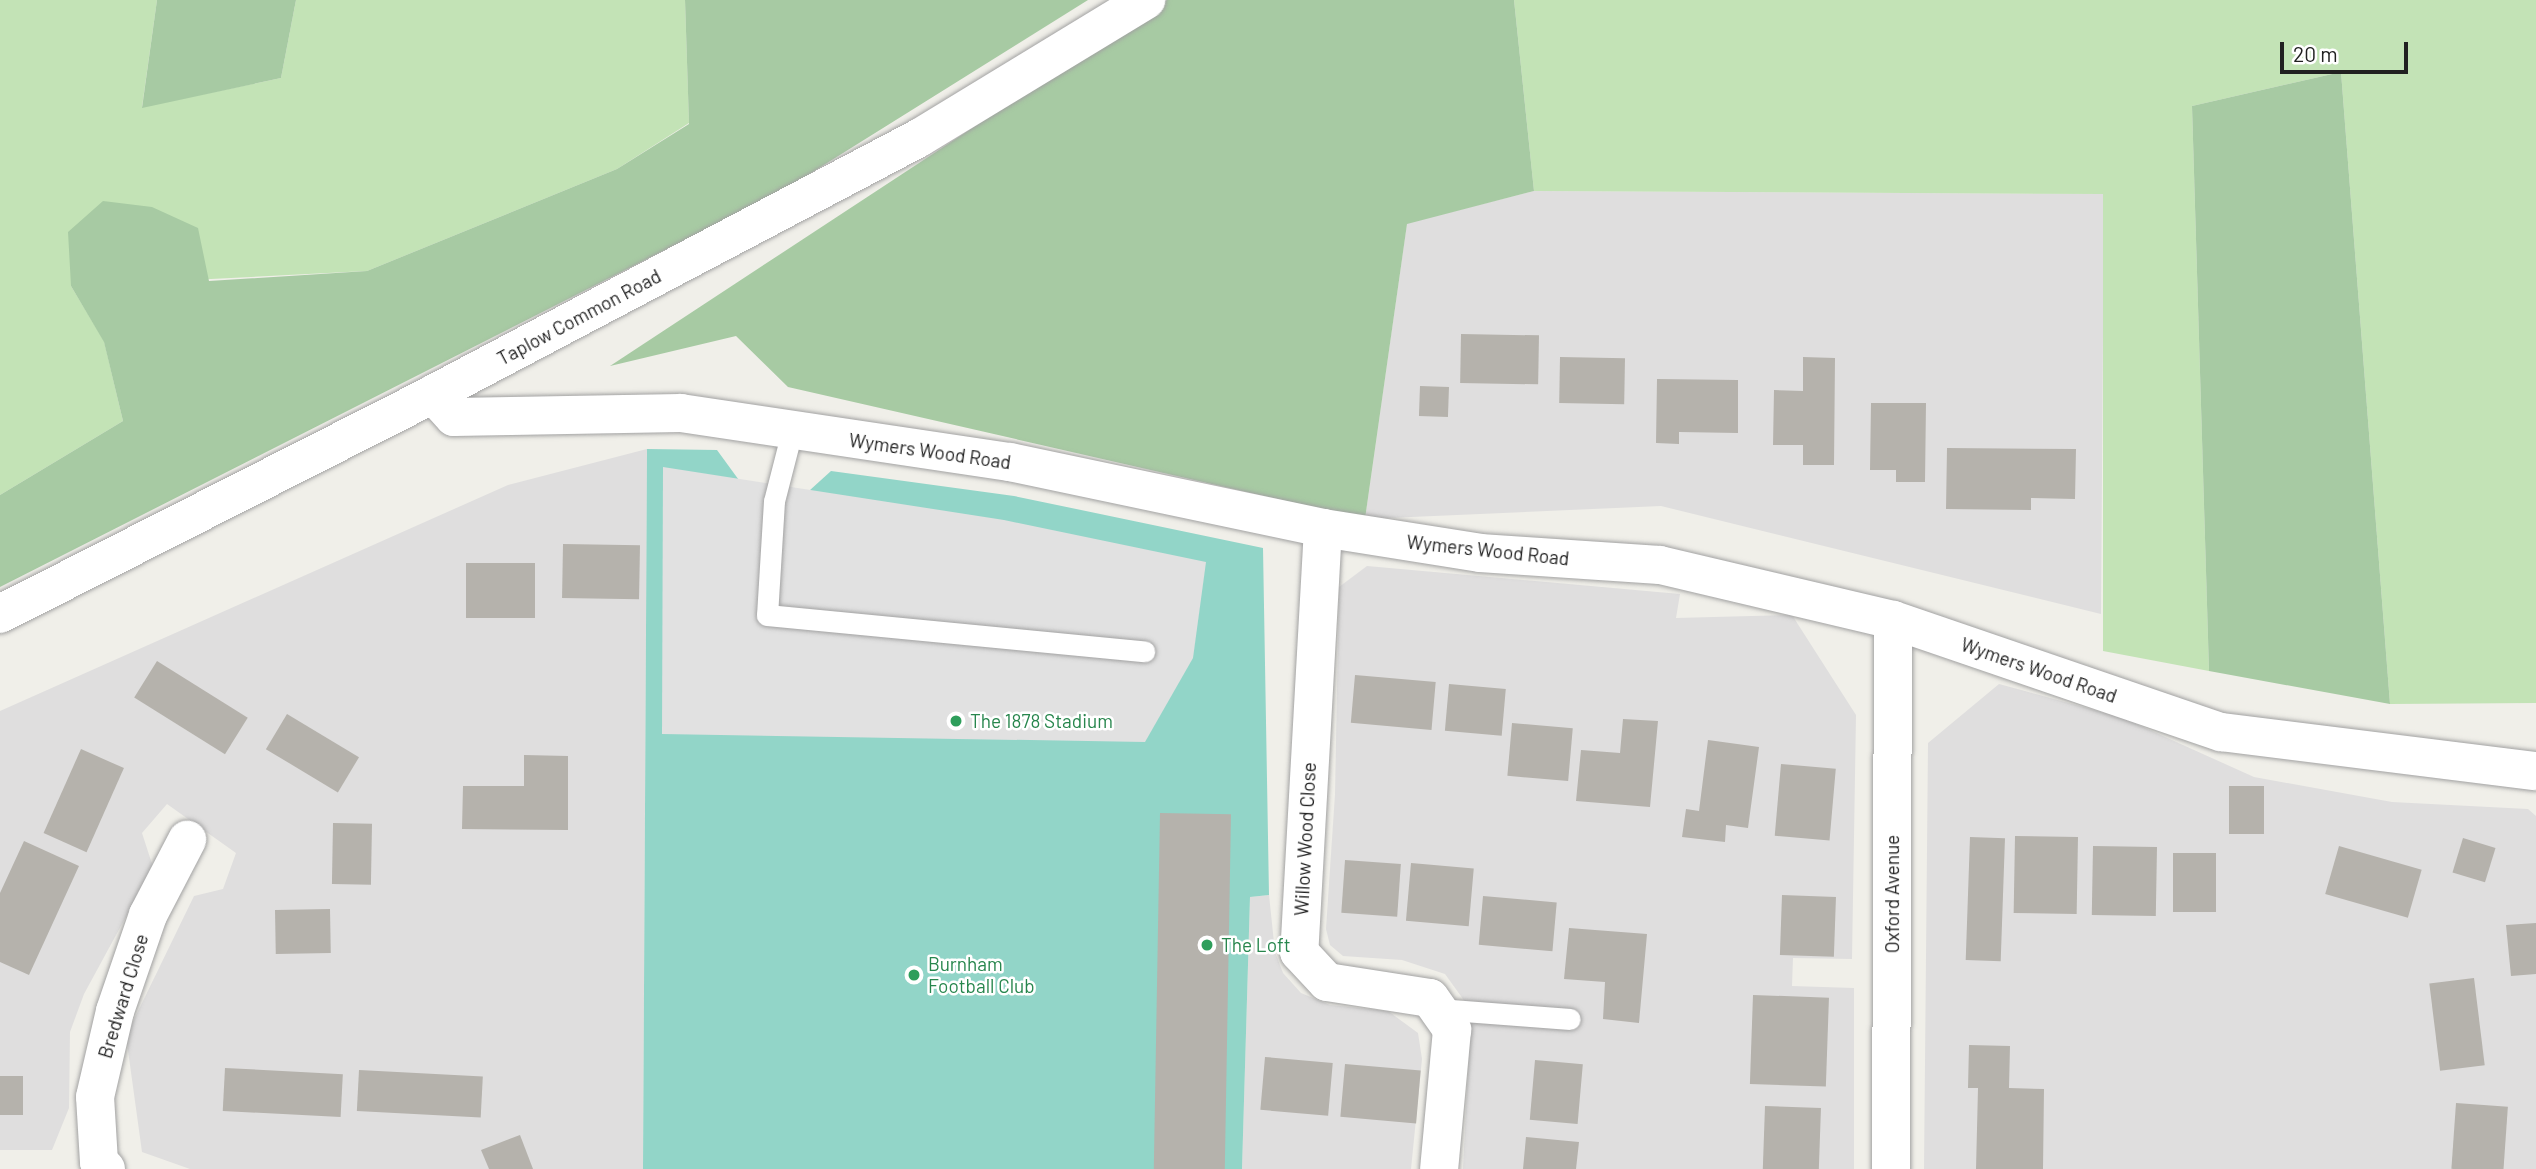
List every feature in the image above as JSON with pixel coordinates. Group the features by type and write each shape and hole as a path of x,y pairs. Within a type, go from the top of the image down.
{"street":[{"name":"Taplow Common Road","path":"0,614 433,394 919,138 1146,0"},
{"name":"Wymers Wood Road","path":"433,394 454,417 681,413 1010,462 1323,528 1480,553 1660,565 1893,620 2221,732 2531,774"},
{"name":"Willow Wood Close","path":"1323,528 1299,952 1327,982 1430,998 1438,1009"},
{"name":"Oxford Avenue","path":"1891,1169 1893,620"},
{"name":"Bredward Close","path":"97,1167 95,1097 115,1011 148,915 187,840"},
{"path":"1438,1009 1452,1030 1439,1169"}],"lane":[{"path":"792,431 774,501 767,615 1143,651"},
{"path":"1438,1009 1570,1019"}],"shaded area":[{"path":"1534,191 2104,194 2101,614 1661,506 1365,519 1407,223"},
{"path":"647,449 643,1169 190,1169 142,1152 126,1036 194,896 223,889 236,853 167,804 142,833 153,867 84,994 70,1032 69,1108 52,1150 0,1150 0,711 508,485"},
{"name":"The 1878 Stadium","path":"647,449 717,450 752,498 799,500 831,471 1014,496 1263,548 1269,895 1250,897 1242,1169 643,1169"},
{"path":"663,467 1004,520 1206,562 1193,658 1145,742 662,734"},
{"path":"1367,566 1680,594 1676,618 1792,615 1856,715 1852,959 1793,958 1792,986 1854,988 1854,1169 1463,1169 1471,1010 1445,974 1402,960 1343,956 1330,945 1326,929 1335,794 1339,587"},
{"path":"1999,684 2123,718 2254,777 2392,802 2528,809 2536,816 2536,1169 1924,1169 1928,743"},
{"path":"1269,895 1275,952 1283,973 1301,993 1330,1005 1388,1011 1418,1033 1422,1059 1411,1169 1242,1169 1250,897"}],"green space":[{"path":"0,0 157,0 142,107 281,78 296,0 685,0 689,123 617,169 367,271 71,286 104,341 123,421 0,495"},
{"path":"157,0 296,0 281,78 142,108"},
{"path":"685,0 1088,0 787,188 0,587 0,495 123,421 104,342 71,286 68,232 103,201 152,207 198,228 209,281 367,271 617,169 689,124"},
{"path":"1167,0 1514,0 1534,191 1407,224 1365,519 788,387 736,336 610,366"},
{"path":"1514,0 2536,0 2536,703 2390,704 2341,72 2192,106 2209,671 2103,651 2103,194 1534,191"},
{"path":"2341,72 2390,704 2209,671 2192,106"}],"building":[{"path":"1461,334 1539,335 1538,384 1460,383"},
{"path":"1560,357 1625,358 1624,404 1559,403"},
{"path":"1803,357 1835,358 1834,465 1803,465 1803,445 1773,445 1774,390 1803,391"},
{"path":"1657,379 1738,380 1738,433 1679,432 1679,444 1656,443"},
{"path":"1420,386 1449,387 1448,417 1419,416"},
{"path":"1871,403 1926,403 1925,482 1896,482 1896,470 1870,470"},
{"path":"1947,448 2076,449 2075,499 2031,498 2031,510 1946,509"},
{"path":"563,544 640,545 639,599 562,598"},
{"path":"466,563 535,563 535,618 466,618"},
{"path":"157,661 248,718 225,754 134,697"},
{"path":"1355,675 1436,682 1432,730 1351,723"},
{"path":"1449,684 1506,689 1502,736 1445,731"},
{"path":"287,714 359,757 338,792 266,749"},
{"path":"1623,719 1658,721 1650,807 1576,801 1581,750 1620,753"},
{"path":"1512,723 1573,728 1568,781 1507,776"},
{"path":"1708,740 1759,747 1748,828 1726,825 1725,842 1682,837 1686,809 1699,811"},
{"path":"81,749 124,768 87,852 44,833"},
{"path":"524,755 568,756 568,830 462,829 463,786 524,786"},
{"path":"1781,764 1836,769 1830,841 1775,836"},
{"path":"2229,786 2264,786 2264,834 2229,834"},
{"path":"1160,813 1231,814 1225,1169 1154,1169"},
{"path":"333,823 372,824 371,885 332,884"},
{"path":"2015,836 2078,837 2077,914 2014,913"},
{"path":"1970,837 2005,838 2001,961 1966,960"},
{"path":"2463,838 2496,848 2485,882 2452,872"},
{"path":"24,841 79,866 29,975 0,962 0,893"},
{"path":"2093,846 2157,847 2156,916 2092,915"},
{"path":"2339,846 2422,870 2408,918 2325,894"},
{"path":"2173,853 2216,853 2216,912 2173,912"},
{"path":"1345,860 1401,864 1397,917 1341,913"},
{"path":"1411,863 1474,868 1469,926 1406,921"},
{"path":"1782,895 1836,897 1834,957 1780,955"},
{"path":"1483,896 1557,902 1552,951 1479,945"},
{"path":"330,909 331,953 276,954 275,910"},
{"path":"2536,923 2536,974 2511,976 2506,925"},
{"path":"1569,928 1647,934 1639,1023 1603,1019 1605,982 1564,979"},
{"path":"2474,978 2485,1065 2440,1071 2429,983"},
{"path":"1753,995 1829,998 1826,1087 1750,1084"},
{"path":"1969,1045 2010,1046 2009,1088 2044,1089 2043,1169 1976,1169 1978,1088 1968,1088"},
{"path":"1265,1057 1333,1063 1328,1116 1260,1110"},
{"path":"1535,1060 1583,1064 1578,1124 1530,1120"},
{"path":"1345,1064 1421,1071 1416,1123 1340,1117"},
{"path":"225,1068 343,1074 341,1117 223,1111"},
{"path":"359,1070 483,1076 481,1117 357,1111"},
{"path":"0,1076 23,1076 23,1115 0,1115"},
{"path":"2456,1103 2508,1107 2504,1169 2451,1169"},
{"path":"1765,1106 1821,1108 1819,1169 1763,1169"},
{"path":"520,1135 533,1169 489,1169 481,1150"},
{"path":"1526,1137 1579,1142 1576,1169 1523,1169"}],"place":[{"name":"The 1878 Stadium","path":"956,721"},
{"name":"The Loft","path":"1207,945"},
{"name":"Burnham Football Club","path":"914,975"}]}
